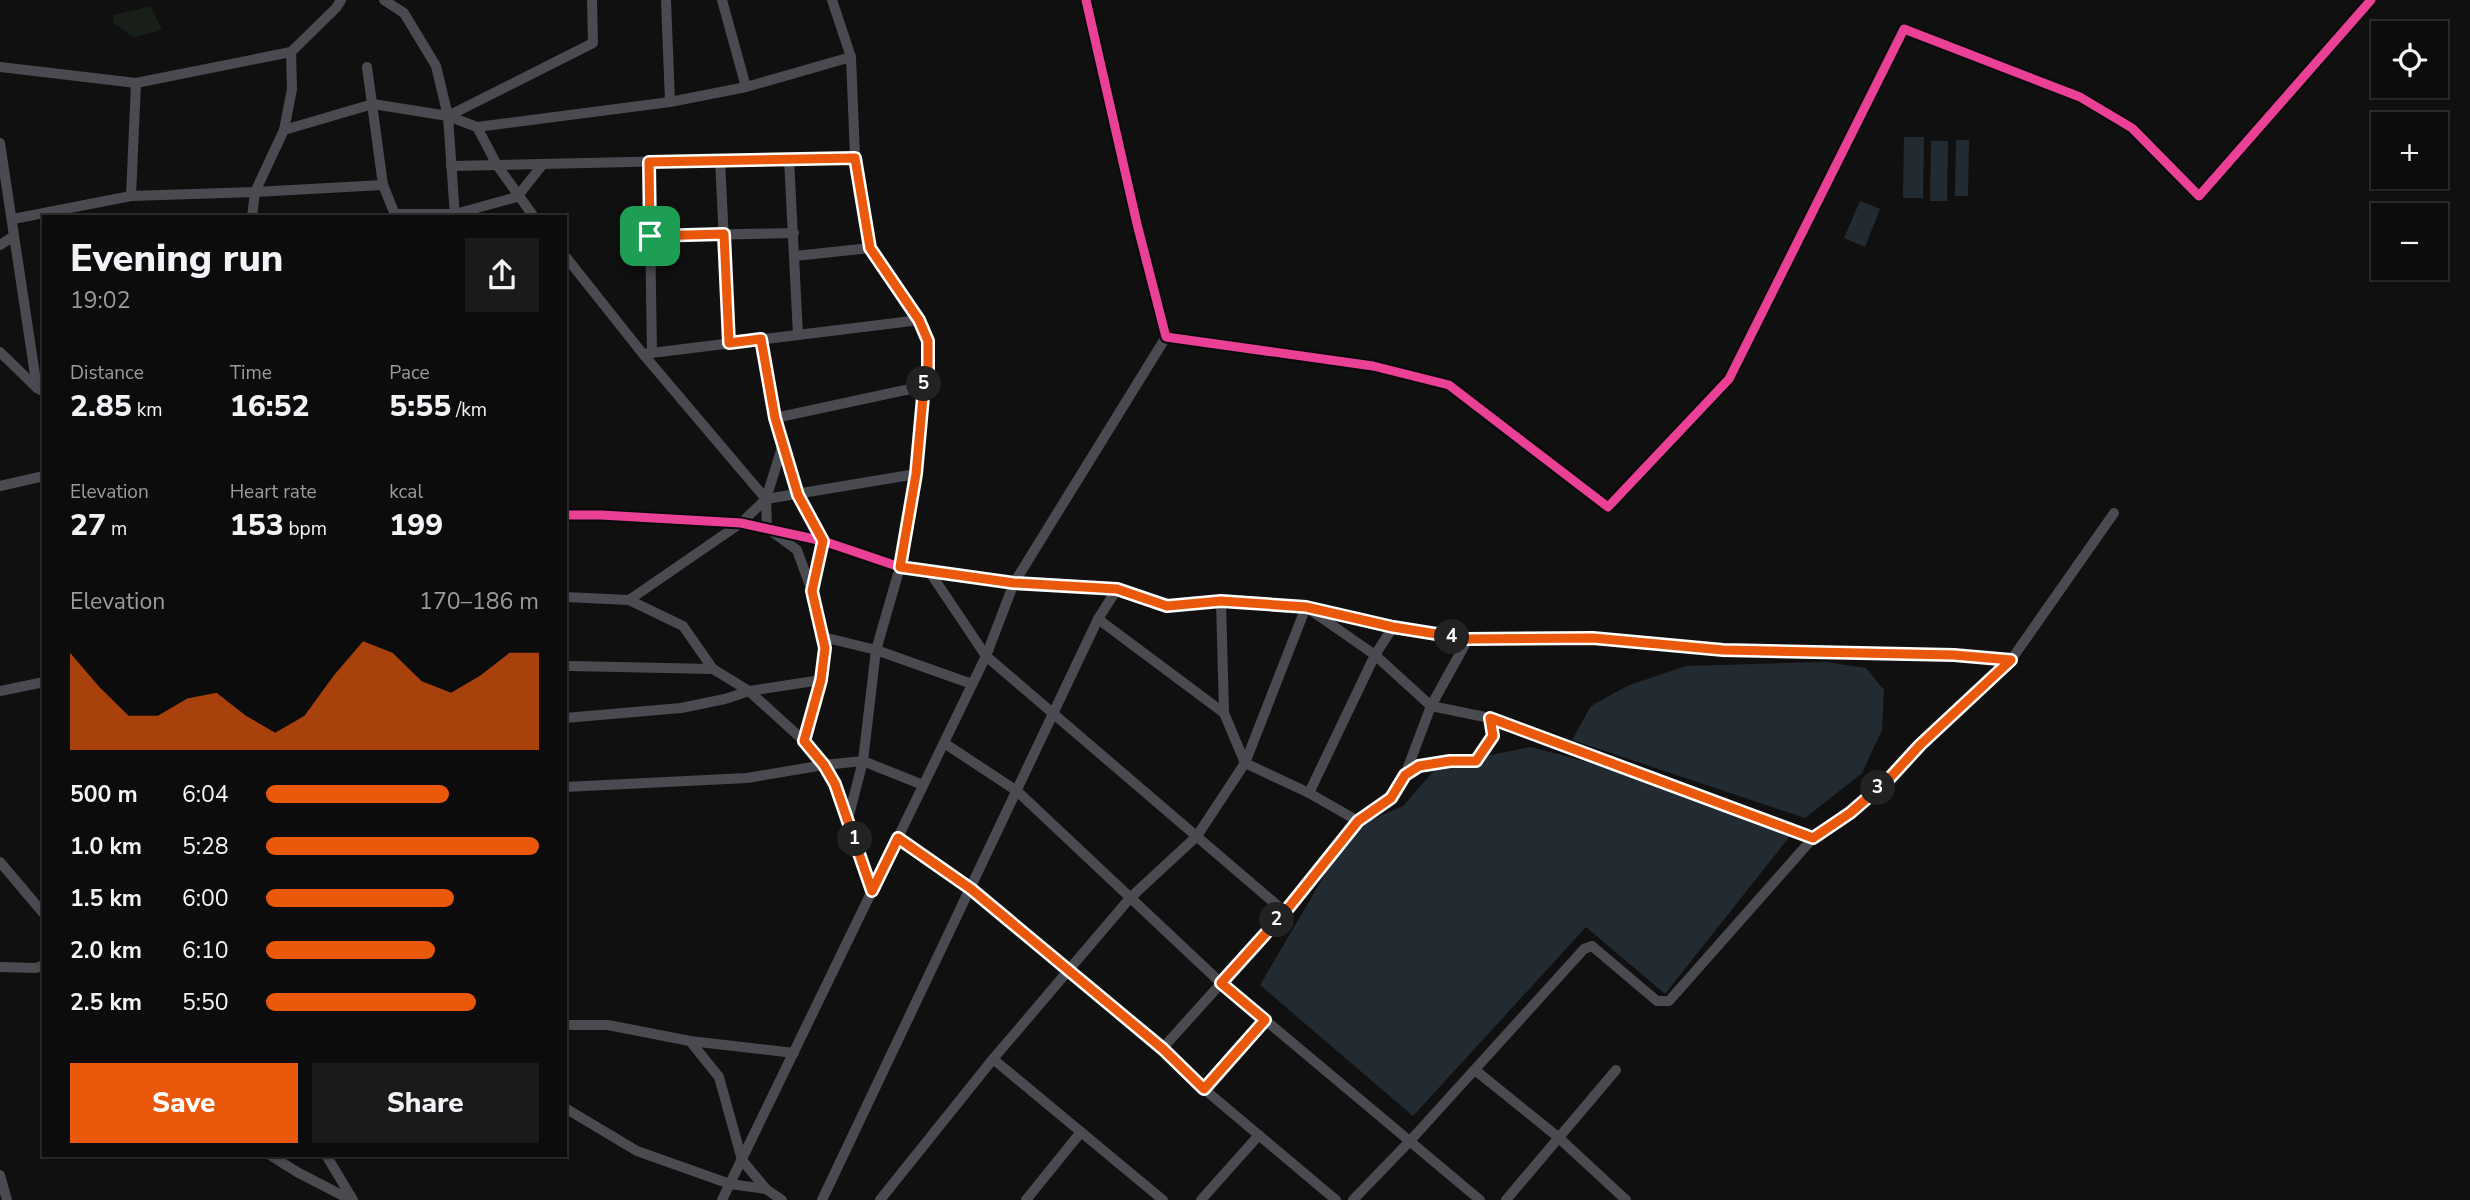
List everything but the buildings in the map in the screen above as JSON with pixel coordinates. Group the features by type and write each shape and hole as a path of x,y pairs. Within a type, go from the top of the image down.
{"street":[{"path":"0,66 136,83 291,52 341,0"},
{"path":"384,0 404,13 436,66 448,116 455,215"},
{"path":"448,116 593,43 592,0"},
{"path":"666,0 670,102"},
{"path":"722,0 746,87"},
{"path":"832,0 852,57 855,158 870,248 919,320 928,341 928,371 924,386 916,474 900,567 876,650 863,761 848,819"},
{"path":"722,1200 986,656 1014,583 1166,337 1137,224 1086,0"},
{"path":"1166,337 1373,366 1448,386 1608,507 1728,379 1904,29 2081,97 2132,128 2199,196 2371,0"},
{"path":"252,215 255,192 284,130 292,89 291,52"},
{"path":"284,130 373,104 448,116 477,127 670,102 746,87 852,57"},
{"path":"367,67 383,185 395,215 455,215 521,200"},
{"path":"131,196 136,83"},
{"path":"477,127 497,165 532,215"},
{"path":"0,143 3,179 13,219 40,390"},
{"path":"451,166 855,158"},
{"path":"789,159 798,335"},
{"path":"720,160 729,343"},
{"path":"647,353 649,162"},
{"path":"524,215 521,200 543,164"},
{"path":"13,219 131,196 383,185"},
{"path":"650,236 794,233"},
{"path":"0,245 14,236"},
{"path":"795,256 870,248"},
{"path":"567,258 766,499"},
{"path":"647,353 919,320"},
{"path":"761,339 775,418 798,495 823,541 812,591"},
{"path":"0,352 40,390"},
{"path":"775,418 924,386"},
{"path":"767,528 766,499 784,442"},
{"path":"629,600 741,523 766,499 916,474"},
{"path":"0,486 42,477"},
{"path":"1353,1200 1584,949 1592,946 1657,1001 1669,1001 1813,838 1850,813 1887,781 1920,745 2011,660 2114,513"},
{"path":"567,515 741,523 823,541 900,567 1014,583 1117,589 1167,606 1221,601 1306,607 1393,627 1468,639 1593,638 1723,650 1954,655 2011,660"},
{"path":"767,528 797,550 812,591 825,648 821,680 804,741"},
{"path":"929,571 986,656 1285,912"},
{"path":"822,1200 1098,619 1117,589"},
{"path":"567,597 629,600 682,626 713,669 749,691 804,741 824,765 835,784 872,891"},
{"path":"1221,601 1224,713 1245,763 1309,793 1358,821"},
{"path":"1306,607 1374,655 1431,706 1490,718 1813,838"},
{"path":"880,1200 993,1059 1130,898 1198,836 1245,763 1306,607"},
{"path":"1098,619 1224,713"},
{"path":"1309,793 1374,655 1393,627"},
{"path":"823,637 876,650 972,684"},
{"path":"1163,1049 1285,912 1358,821 1391,798 1405,775 1431,706 1468,639"},
{"path":"570,666 713,669"},
{"path":"567,718 681,708 749,691 821,680"},
{"path":"0,691 42,682"},
{"path":"1405,775 1419,766 1450,761 1476,761 1493,736 1490,718"},
{"path":"944,743 1017,791 1221,983 1480,1200"},
{"path":"567,787 747,778 863,761 923,785"},
{"path":"898,838 971,889 1163,1049 1204,1089 1336,1200"},
{"path":"0,862 42,912"},
{"path":"0,967 42,966"},
{"path":"1204,1089 1265,1020"},
{"path":"567,1025 608,1025 690,1041 794,1053"},
{"path":"690,1041 719,1077 742,1160 766,1189 782,1200"},
{"path":"993,1059 1163,1200"},
{"path":"1475,1070 1558,1137 1626,1200"},
{"path":"1506,1200 1616,1070"},
{"path":"567,1109 637,1151 730,1184 766,1189"},
{"path":"1026,1200 1081,1132"},
{"path":"1201,1200 1259,1135"},
{"path":"274,1157 352,1200"},
{"path":"327,1157 352,1200"},
{"path":"0,1175 7,1200"}],"shaded area":[{"path":"151,6 162,30 134,37 113,23 113,15"},
{"path":"1904,137 1924,137 1923,198 1903,198"},
{"path":"1956,140 1969,140 1968,196 1955,196"},
{"path":"1931,141 1948,141 1947,201 1930,201"},
{"path":"1860,201 1880,209 1865,247 1844,238"},
{"path":"1826,662 1866,668 1884,690 1882,730 1862,773 1805,818 1572,740 1591,706 1627,686 1686,666"},
{"path":"1530,747 1662,786 1790,836 1665,994 1586,927 1413,1116 1260,985 1352,828 1403,806 1438,766"}],"cycle path":[{"path":"1086,0 1137,224 1166,337 1373,366 1449,385 1608,507 1729,379 1904,29 2080,97 2132,128 2199,196 2371,0"},
{"path":"567,515 741,523 823,541 900,567 1014,583 1117,589 1167,606 1221,601 1306,607 1393,627 1468,639 1593,638 1723,650 1954,655 2011,660"}],"route":[{"path":"855,158 870,248 919,320 928,341 928,371 924,386 916,474 900,567 1014,583 1117,589 1167,606 1221,601 1306,607 1393,627 1468,639 1593,638 1723,650 1954,655 2011,660 1920,745 1887,781 1850,813 1813,838 1490,718 1493,736 1476,761 1450,761 1419,766 1405,775 1391,798 1358,821 1285,912 1221,983 1265,1020 1204,1089 1163,1049 971,889 898,838 872,891 835,784 824,765 804,741 821,680 825,648 812,591 823,541 798,495 775,418 761,339 729,343 724,234 650,236 649,162 855,158"}]}
